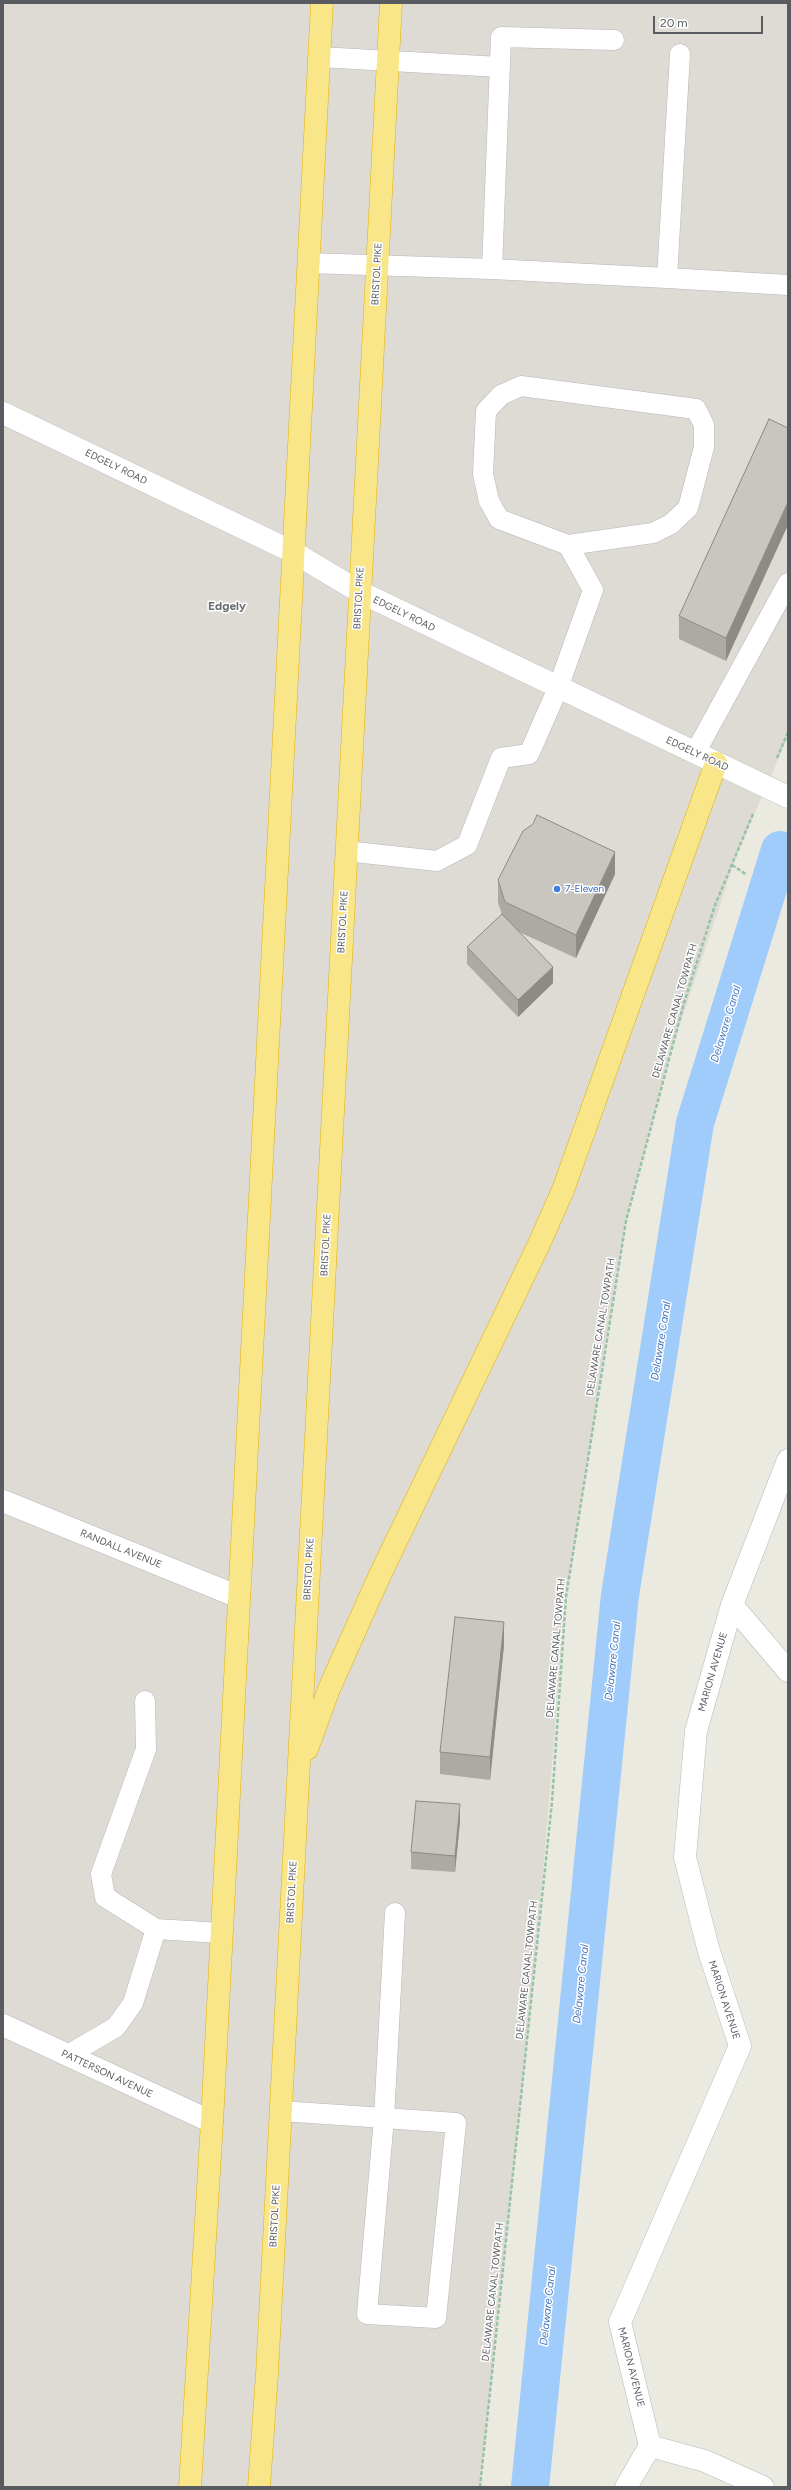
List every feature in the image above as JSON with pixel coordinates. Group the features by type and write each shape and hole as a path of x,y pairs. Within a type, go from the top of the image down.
{"highway":[{"path":"190,2487 212,2122 322,3"},
{"name":"BRISTOL PIKE","path":"259,2487 268,2366 391,3"},
{"path":"298,1771 329,1689 376,1584 563,1190 716,763"}],"street":[{"name":"EDGELY ROAD","path":"3,413 293,552 360,592 788,797"},
{"name":"MARION AVENUE","path":"650,2446 620,2322 740,2046 708,1948 685,1857 696,1731 732,1605 788,1460"},
{"name":"RANDALL AVENUE","path":"3,1501 239,1597"},
{"path":"732,1605 788,1671"},
{"name":"PATTERSON AVENUE","path":"3,2025 212,2122"},
{"path":"626,2487 650,2446 705,2461 763,2487"}],"lane":[{"path":"492,269 501,37 614,40"},
{"path":"667,278 680,54"},
{"path":"319,57 500,67"},
{"path":"308,263 492,269 788,286"},
{"path":"346,851 437,861 466,845 501,758 529,754 558,688 593,590 568,545 499,519 489,501 483,474 486,412 501,395 521,386 696,409 704,425 704,447 688,508 671,524 653,533 568,545"},
{"path":"695,753 788,583"},
{"path":"145,1702 146,1749 101,1874 105,1896 156,1929 221,1933"},
{"path":"281,2111 384,2118 456,2123 436,2318 367,2314 384,2118 396,1913"},
{"path":"68,2056 116,2027 133,2003 156,1929"}],"path":[{"path":"782,746 788,732"},
{"name":"DELAWARE CANAL TOWPATH","path":"480,2487 552,1802 568,1589 626,1221 684,1003 715,905 747,829"},
{"path":"732,865 747,875"}],"shaded area":[{"path":"3,3 788,3 788,737 738,851 670,1054 626,1221 566,1597 534,1978 480,2487 3,2487"}],"building":[{"path":"769,419 788,428 788,502 726,638 679,616"},
{"name":"7-Eleven","path":"537,815 615,852 576,935 505,902 498,880 523,831 533,824"},
{"path":"502,914 553,967 518,1000 467,947"},
{"path":"455,1617 504,1622 490,1757 440,1752"},
{"path":"416,1801 460,1804 455,1856 411,1852"}],"waterway":[{"name":"Delaware Canal","path":"530,2487 620,1595 695,1123 780,850"}],"place":[{"name":"7-Eleven","path":"557,889"}],"district":[{"name":"Edgely","path":"227,606"}]}
